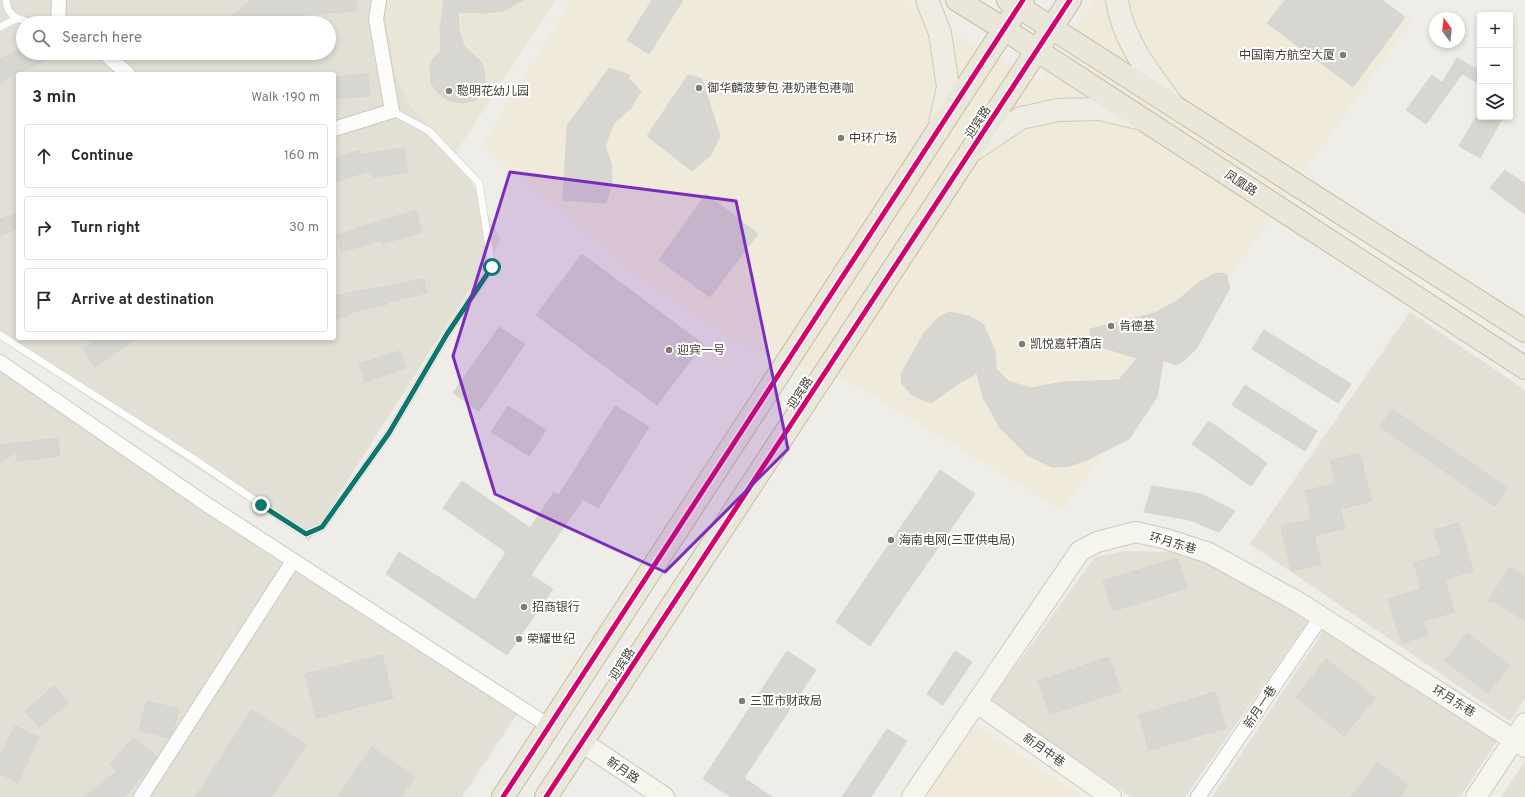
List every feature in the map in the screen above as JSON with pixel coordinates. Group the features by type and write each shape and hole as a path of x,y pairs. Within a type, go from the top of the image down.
{"highway":[{"name":"凤凰路","path":"957,0 1004,28 1525,368"},
{"name":"迎宾路","path":"546,797 1070,0"},
{"path":"503,797 939,129 1004,28 1017,2 1052,28 1525,331"}],"main road":[{"path":"927,0 940,33 948,87 939,129"},
{"path":"1117,0 1118,13 1137,56 1174,106"},
{"path":"970,152 1021,118 1058,110 1100,109 1142,119"}],"street":[{"path":"58,16 59,0"},
{"path":"336,128 392,111 376,20 379,0"},
{"path":"112,60 126,72"},
{"path":"0,362 206,504 549,726"},
{"name":"环月东巷","path":"912,797 1080,552 1097,542 1136,532 1166,539 1209,553 1298,602 1521,737"},
{"path":"141,797 293,561"},
{"name":"新月一巷","path":"1198,797 1321,617"},
{"name":"新月中巷","path":"977,703 1111,797"},
{"path":"1476,797 1521,737"},
{"name":"新月路","path":"582,742 664,797"}],"lane":[{"path":"0,27 16,19 6,7 6,0"},
{"path":"0,335 194,459 302,532 306,534 322,527 389,433 447,334 492,267 479,183 429,130 392,111"}],"highlighted area":[{"path":"510,172 736,201 788,449 665,572 495,494 453,356"}],"shaded area":[{"path":"0,0 387,0 386,22 411,107 456,152 501,240 309,541 0,340"},
{"name":"聪明花幼儿园","path":"387,0 556,0 456,152 411,107 395,75 386,22"},
{"path":"571,0 905,0 965,41 1039,81 1095,0 1382,0 1412,20 1062,510 857,386 736,342 629,270 483,145"},
{"path":"1410,312 1525,390 1525,699 1510,721 1250,544"},
{"path":"0,355 293,561 519,711 462,797 0,797"},
{"path":"1124,551 1170,552 1203,558 1309,620 1185,797 1131,797 991,700 1095,557"},
{"path":"1326,627 1497,741 1460,797 1212,797"},
{"path":"975,725 1082,797 925,797"},
{"path":"1525,761 1525,797 1501,797"}],"building":[{"path":"357,0 356,11 308,14 302,16 232,16 250,1"},
{"path":"444,0 523,0 503,11 486,13 458,12 459,30 464,46 481,62 484,70 485,82 483,91 475,100 463,103 447,100 438,93 431,83 430,69 432,60 441,51 440,29"},
{"path":"652,0 683,0 649,54 627,40"},
{"name":"中国南方航空大厦","path":"1285,0 1382,0 1405,17 1353,87 1267,23"},
{"path":"16,51 16,60 44,61 20,72 16,72 16,74 9,77 0,85 0,59"},
{"path":"1457,58 1477,69 1477,82 1462,74 1426,124 1406,110 1432,75 1442,83"},
{"path":"609,68 630,75 628,78 641,91 631,108 614,123 605,146 611,163 612,183 606,203 563,200 567,126"},
{"path":"368,74 370,96 336,99 336,77"},
{"path":"688,75 702,79 720,136 710,156 692,171 647,136"},
{"path":"1476,117 1477,120 1501,120 1480,158 1459,146"},
{"path":"404,148 408,172 373,177 371,170 336,181 336,157 360,150 361,155"},
{"path":"1505,170 1525,184 1525,214 1490,188"},
{"path":"706,194 758,234 710,297 659,260"},
{"path":"416,210 422,232 382,244 381,240 342,252 337,235"},
{"path":"16,214 16,229 0,236 0,219"},
{"path":"582,254 703,344 657,405 536,315"},
{"path":"1216,273 1226,274 1230,288 1196,349 1185,360 1176,365 1163,360 1157,397 1129,439 1087,460 1069,466 1052,467 1027,455 1000,428 983,397 977,373 961,382 931,403 912,395 902,384 901,374 924,333 938,318 949,312 968,316 983,324 995,351 996,369 1008,381 1031,388 1063,382 1119,380 1137,358 1091,344 1090,329 1155,313 1177,301 1198,283"},
{"path":"424,279 427,293 387,302 388,304 350,312 351,314 336,319 336,296"},
{"path":"499,327 525,344 479,411 453,393"},
{"path":"1264,330 1351,384 1338,403 1252,349"},
{"path":"95,340 133,340 95,367 83,349"},
{"path":"400,351 406,368 365,382 359,364"},
{"path":"1245,385 1317,431 1305,451 1232,405"},
{"path":"508,406 546,430 529,456 491,432"},
{"path":"615,406 649,427 598,508 583,499 531,575 553,589 507,655 386,574 399,552 475,600 506,552 443,508 462,481 530,528 554,492 559,495"},
{"path":"1392,409 1507,488 1495,506 1380,427"},
{"path":"1209,421 1267,463 1251,486 1192,444"},
{"path":"58,438 60,456 17,461 16,452 0,463 0,445"},
{"path":"1359,453 1372,501 1340,509 1345,528 1314,536 1321,564 1291,571 1281,526 1312,519 1305,491 1336,483 1330,461"},
{"path":"940,470 975,494 870,646 836,622"},
{"path":"1152,486 1201,494 1235,511 1219,532 1190,520 1144,512"},
{"path":"1459,523 1473,571 1445,579 1454,612 1423,621 1428,635 1402,643 1388,599 1421,589 1414,563 1442,555 1434,530"},
{"path":"1177,558 1187,588 1113,611 1103,581"},
{"path":"1510,567 1525,577 1525,621 1494,601 1487,603"},
{"path":"1467,633 1510,665 1488,693 1445,661"},
{"path":"787,651 816,670 744,778 772,797 731,797 703,779"},
{"path":"955,651 972,662 943,705 927,694"},
{"path":"382,655 393,698 316,718 305,674"},
{"path":"1109,657 1121,691 1050,714 1038,681"},
{"path":"1326,659 1375,698 1344,736 1296,697"},
{"path":"54,686 68,703 39,727 25,711"},
{"path":"1215,692 1226,728 1149,750 1139,715"},
{"path":"147,701 179,709 173,731 169,738 139,730"},
{"path":"252,710 306,745 271,797 195,797"},
{"path":"15,726 39,737 18,783 0,774 0,757"},
{"path":"887,729 907,741 871,797 842,797"},
{"path":"133,737 157,757 125,797 84,797 118,771 110,765"},
{"path":"372,747 415,777 401,797 338,797"},
{"path":"1378,762 1409,786 1400,797 1351,797"}],"cycle path":[{"path":"503,797 1023,0"},
{"path":"546,797 1070,0"}],"place":[{"name":"中国南方航空大厦","path":"1343,55"},
{"name":"御华麟菠萝包 港奶·港包·港咖","path":"699,88"},
{"name":"聪明花幼儿园","path":"449,91"},
{"name":"中环广场","path":"841,138"},
{"name":"肯德基","path":"1111,326"},
{"name":"凯悦嘉轩酒店","path":"1022,344"},
{"name":"迎宾一号","path":"669,350"},
{"name":"海南电网(三亚供电局)","path":"891,540"},
{"name":"招商银行","path":"524,607"},
{"name":"荣耀世纪","path":"519,639"},
{"name":"三亚市财政局","path":"742,701"}],"route":[{"path":"261,505 306,534 322,527 389,433 447,334 492,267"}]}
